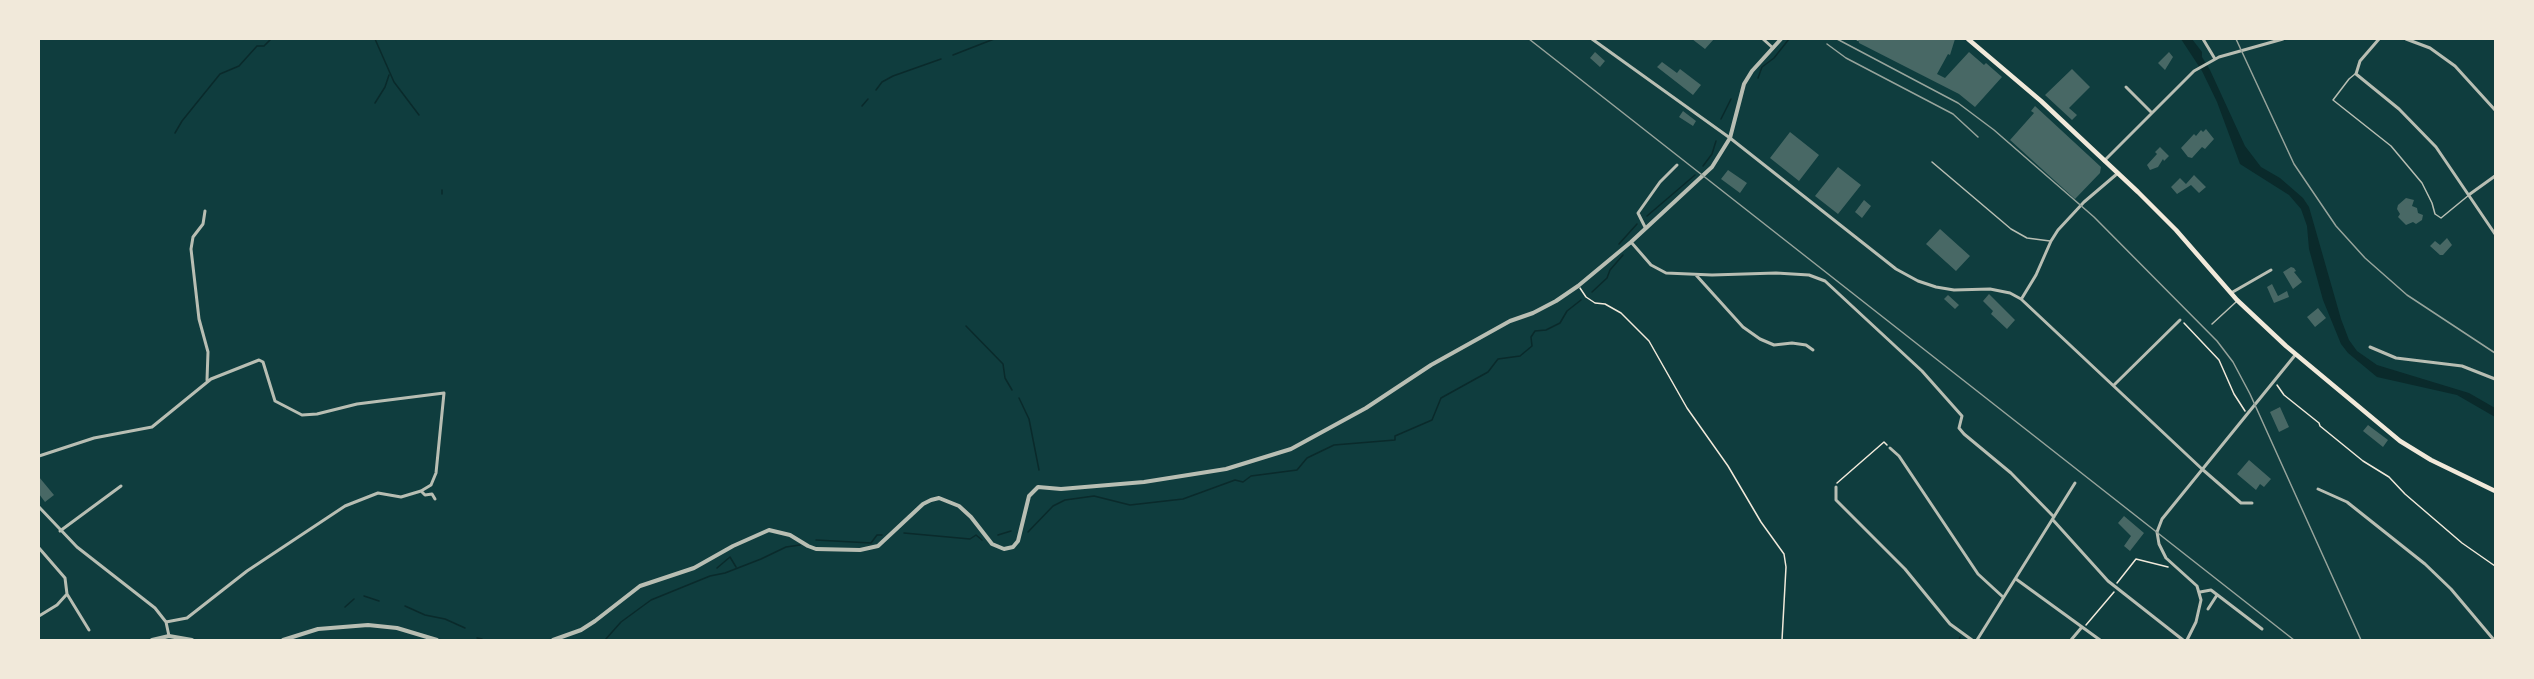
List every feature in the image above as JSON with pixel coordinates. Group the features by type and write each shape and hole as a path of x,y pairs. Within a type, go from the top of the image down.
{"main road":[{"path":"1968,39 2041,101 2118,173 2170,224 2237,300 2296,354 2400,441 2431,460 2495,491"}],"street":[{"path":"1592,39 1730,138 1901,272 1936,287 1954,290 1990,289 2010,293 2021,299 2202,469 2241,502 2252,503"},
{"path":"1763,39 1773,48"},
{"path":"553,640 580,630 595,621 640,586 694,568 769,530 780,531 816,549 860,550 881,544 923,504 939,498 950,501 971,517 992,544 1004,549 1013,547 1018,541 1029,496 1038,487 1061,489 1144,482 1226,469 1291,449 1366,408 1431,365 1510,321 1533,313 1578,286 1631,242 1712,167 1730,138 1744,84 1752,71 1781,39"},
{"path":"2203,39 2212,60"},
{"path":"2104,161 2194,71 2212,60 2283,39"},
{"path":"2379,39 2360,62 2356,74 2417,126 2436,147 2495,234"},
{"path":"2406,39 2430,48 2455,66 2495,110"},
{"path":"2126,87 2152,113"},
{"path":"1645,227 1638,213 1660,182 1677,165"},
{"path":"2021,299 2036,275 2051,241 2074,212 2118,173"},
{"path":"2470,194 2495,176"},
{"path":"205,211 203,224 193,237 191,249 199,319 208,352 207,382"},
{"path":"1631,242 1659,271 1696,275 1764,273 1809,275 1826,281 1922,371 1962,416 1959,428 1964,434 2012,473 2115,586 2185,640 2200,608 2200,592 2197,586 2166,558 2158,544 2157,532 2162,519 2296,354"},
{"path":"2231,293 2271,270"},
{"path":"1696,275 1743,327 1760,339 1774,345 1792,343 1806,345 1813,350"},
{"path":"2114,385 2180,320"},
{"path":"2370,347 2396,358 2462,366 2495,379"},
{"path":"39,456 94,438 152,427 207,382 259,360 265,368 275,401 302,415 317,414 357,404 444,393 436,473 431,485 421,492 401,497 378,493 345,506 247,571 188,618 166,622"},
{"path":"1890,448 1899,456 1978,574 2003,597"},
{"path":"1977,640 2076,483"},
{"path":"1836,485 1836,500 1905,568 1950,624 1972,640"},
{"path":"60,531 121,486"},
{"path":"2318,489 2347,502 2425,564 2451,589 2494,640"},
{"path":"421,492 425,495 432,494 435,499"},
{"path":"39,507 60,531 106,572 155,608 166,622 169,636"},
{"path":"39,548 65,578 67,594 89,630"},
{"path":"2016,579 2084,626 2100,640"},
{"path":"2200,592 2211,590 2262,629"},
{"path":"39,616 57,605 67,594"},
{"path":"2208,609 2217,595"},
{"path":"283,640 318,629 368,625 397,628 437,640"},
{"path":"2071,640 2084,626"},
{"path":"152,640 169,636 192,640"}],"lane":[{"path":"2356,74 2349,79 2333,100 2391,146 2422,183 2435,214 2441,218 2470,194"},
{"path":"1932,162 2011,229 2027,238 2051,241"},
{"path":"2212,324 2237,300"}],"path":[{"path":"1578,286 1586,297 1621,313 1649,341 1687,408 1728,465 1761,522 1784,554 1786,567 1782,640"},
{"path":"2180,320 2219,360 2236,398 2248,414"},
{"path":"2274,383 2284,395 2320,426 2372,468 2389,477 2404,494 2462,543 2495,566"},
{"path":"1836,485 1884,442 1890,448"},
{"path":"2115,586 2136,559 2166,568"},
{"path":"2084,626 2112,594"}],"water":[{"path":"2181,39 2192,39 2202,52 2202,57 2245,146 2261,167 2280,178 2303,198 2309,207 2341,319 2349,340 2357,351 2377,365 2469,393 2495,408 2495,417 2457,395 2377,377 2348,353 2341,344 2323,300 2309,249 2307,226 2301,209 2289,195 2240,164 2217,102 2202,71"}],"building":[{"path":"1692,39 1714,39 1705,49"},
{"path":"1858,39 1955,39 1950,55 1948,54 1937,74 1945,78 1969,52 2002,77 1975,107 1959,94 1859,43"},
{"path":"1595,52 1605,61 1600,67 1590,58"},
{"path":"2169,52 2173,57 2165,70 2158,63"},
{"path":"1662,62 1677,73 1680,69 1701,85 1693,95 1657,67"},
{"path":"2072,69 2090,87 2069,108 2077,115 2072,120 2045,95"},
{"path":"2035,106 2101,167 2100,173 2075,199 2010,140 2034,113 2031,111"},
{"path":"1683,111 1696,121 1693,126 1679,117"},
{"path":"2206,129 2214,139 2192,158 2188,157 2181,148 2194,134 2196,136 2201,130 2203,132"},
{"path":"1790,132 1819,155 1799,181 1770,158"},
{"path":"2160,147 2169,156 2164,161 2163,159 2158,167 2150,170 2147,165"},
{"path":"1838,167 1861,185 1838,214 1815,196"},
{"path":"1728,170 1747,183 1740,193 1721,179"},
{"path":"2194,175 2206,187 2199,193 2191,185 2177,194 2171,187 2180,178 2186,184"},
{"path":"2406,198 2414,200 2412,206 2423,215 2422,220 2416,224 2413,222 2406,225 2398,217 2400,214 2397,209 2398,205"},
{"path":"1864,200 1871,206 1862,218 1855,212"},
{"path":"1940,229 1970,256 1956,271 1926,244"},
{"path":"2447,238 2452,245 2443,255 2430,246 2435,241 2440,245"},
{"path":"2291,267 2294,268 2296,271 2294,272 2302,282 2293,289 2283,272"},
{"path":"2272,284 2278,296 2287,291 2289,297 2274,303 2267,287"},
{"path":"1989,294 2015,320 2007,329 1991,314 1993,311 1983,301"},
{"path":"1948,295 1959,305 1955,309 1944,299"},
{"path":"2318,308 2326,318 2315,327 2307,317"},
{"path":"2280,407 2289,427 2279,432 2270,412"},
{"path":"2368,425 2388,440 2383,447 2363,431"},
{"path":"2249,460 2271,479 2264,487 2260,484 2256,490 2237,474"},
{"path":"39,477 54,495 45,502 39,494"},
{"path":"2124,516 2144,533 2130,551 2124,546 2131,536 2118,523"}],"waterway":[{"path":"175,133 220,74 239,66 257,46 264,46 271,39"},
{"path":"375,39 394,82 419,115"},
{"path":"953,55 994,39"},
{"path":"1758,78 1762,67 1774,58 1789,39"},
{"path":"876,90 882,82 893,76 941,59"},
{"path":"375,103 389,75"},
{"path":"862,106 868,99"},
{"path":"1721,119 1731,99"},
{"path":"1703,166 1712,154 1716,141"},
{"path":"1647,216 1695,175"},
{"path":"1619,244 1637,224"},
{"path":"1592,292 1607,278 1610,270 1623,255"},
{"path":"1028,532 1053,506 1065,500 1094,496 1130,505 1183,499 1235,480 1243,482 1251,476 1297,470 1307,458 1334,445 1395,440 1395,436 1432,420 1441,398 1488,372 1498,359 1520,356 1532,346 1531,337 1535,331 1546,330 1560,323 1567,311 1581,300"},
{"path":"966,326 1003,364 1005,378 1012,390"},
{"path":"1019,398 1029,419 1039,470"},
{"path":"998,535 1011,531"},
{"path":"904,533 970,539 976,535 982,540"},
{"path":"816,540 871,543 877,535 882,535"},
{"path":"605,640 621,622 651,600 710,576 725,573 761,559 786,547 800,545"},
{"path":"717,568 730,557 736,567"},
{"path":"364,596 379,601"},
{"path":"345,607 354,599"},
{"path":"405,606 465,628"},
{"path":"477,638 482,639"}],"railway":[{"path":"1529,39 2294,640"},
{"path":"1837,39 1958,103 1994,130 2094,217 2217,341 2233,362 2250,394 2361,640"},
{"path":"2236,39 2294,164 2336,226 2365,258 2407,295 2495,353"},
{"path":"1827,44 1846,58 1953,114 1978,137"}]}
